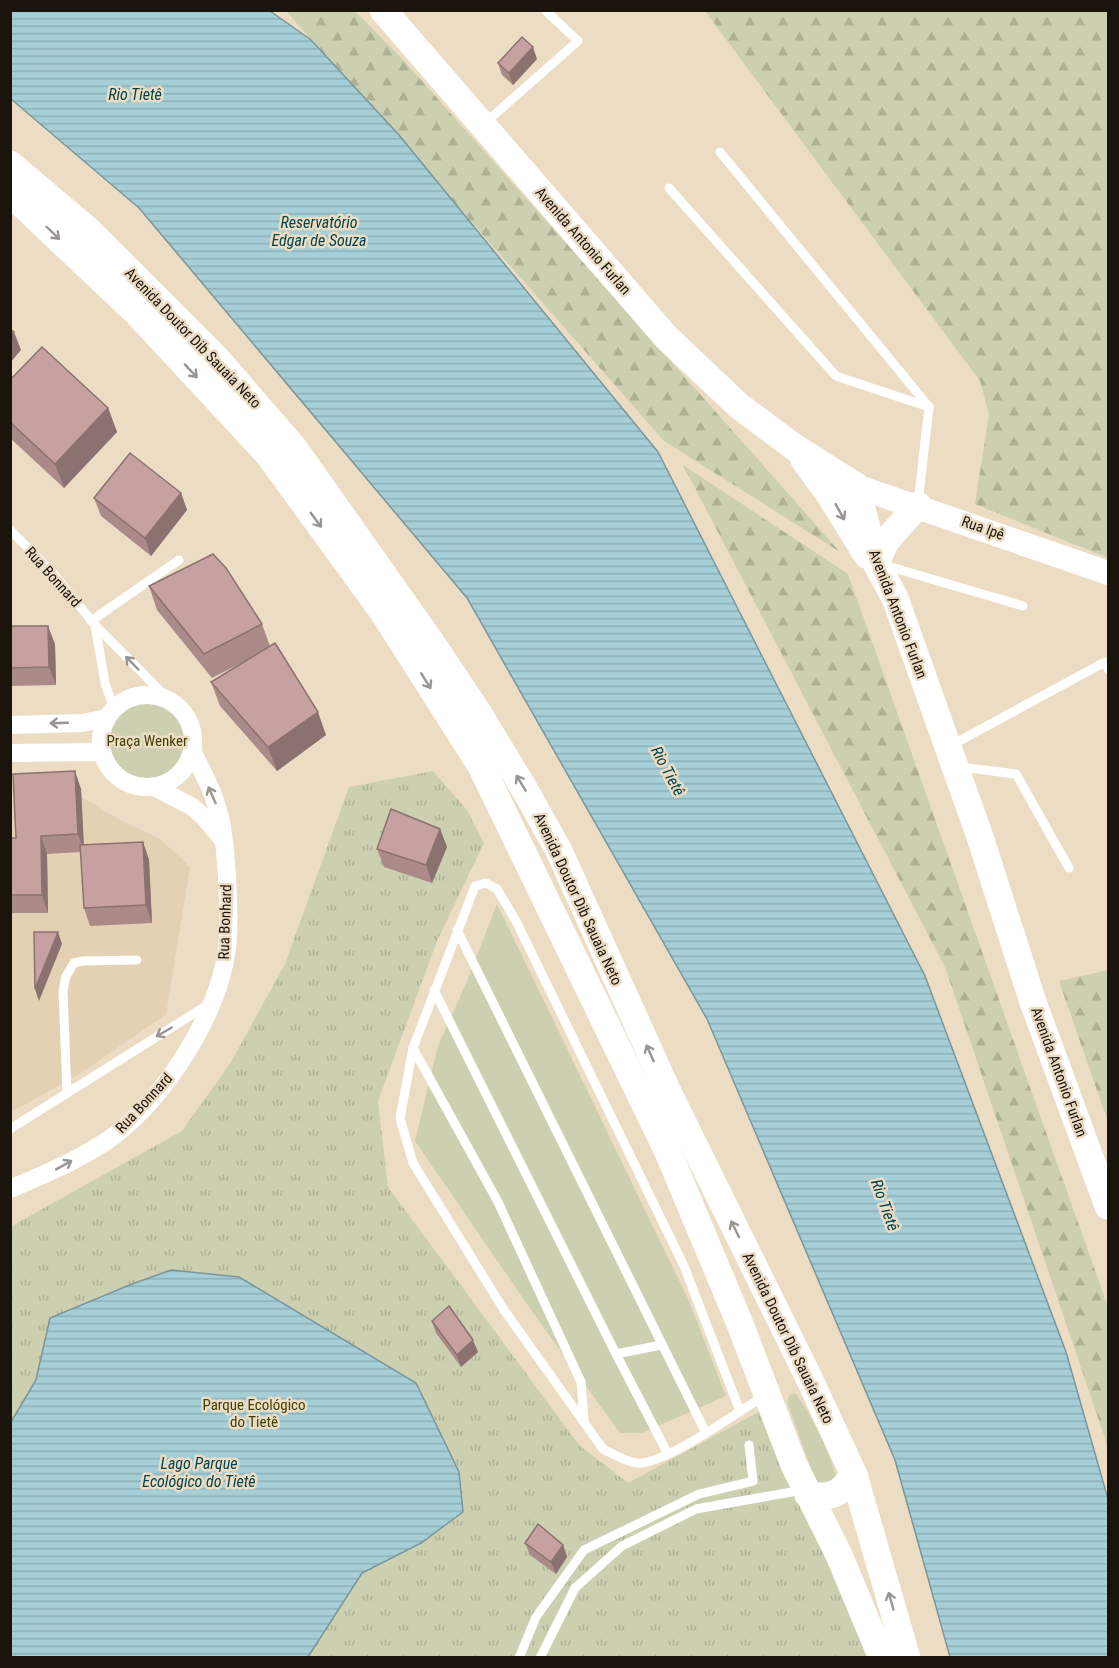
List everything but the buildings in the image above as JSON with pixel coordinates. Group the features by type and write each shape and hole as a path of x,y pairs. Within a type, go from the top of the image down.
{"main road":[{"name":"Avenida Antonio Furlan","path":"383,10 666,337 739,406 794,447 856,486 876,563 895,598 1033,1002 1108,1206"},
{"name":"Avenida Doutor Dib Sauaia Neto","path":"10,164 88,231 217,359 294,448 375,560 479,714 525,790 559,851 668,1092 809,1378 854,1475 907,1658"},
{"name":"Avenida Doutor Dib Sauaia Neto","path":"10,193 138,314 268,454 383,612 481,766 668,1152 794,1465 839,1555 882,1658"},
{"path":"794,447 830,494 846,524 895,598"},
{"path":"876,563 886,541 918,505"},
{"path":"766,1391 779,1372 785,1370 809,1378"},
{"path":"807,1492 823,1497 836,1494 854,1475"}],"street":[{"name":"Rua Ipê","path":"856,486 918,505 1108,573"},
{"path":"10,724 82,723 110,713 126,700 140,695 169,700 189,721 193,736 192,750 188,763 179,774 168,782 154,787"},
{"path":"110,713 100,740 107,764 115,775 134,785 154,787 198,812 224,842"},
{"name":"Rua Bonhard","path":"192,750 216,802 224,842 229,909 227,949 214,1001"},
{"path":"10,753 102,752"},
{"name":"Rua Bonnard","path":"10,1190 59,1168 115,1135 150,1101 185,1058 214,1001"}],"lane":[{"path":"483,125 578,41 545,10"},
{"path":"720,152 929,407 918,505"},
{"path":"669,188 836,376 929,407"},
{"name":"Rua Bonnard","path":"10,530 53,573 93,623 169,700"},
{"path":"93,623 179,560"},
{"path":"876,563 1023,606"},
{"name":"Rua Bonnard","path":"93,623 110,713"},
{"path":"951,757 1105,662 1108,669"},
{"path":"951,757 1016,774 1069,868"},
{"path":"740,1411 684,1266 516,921 497,889 486,883 475,886 413,1048 400,1118 413,1162 504,1310 603,1449 618,1457 638,1463 668,1454 706,1433 740,1411 766,1391"},
{"path":"457,930 706,1433"},
{"path":"67,1093 63,992 66,976 74,963 137,960"},
{"path":"434,990 668,1454"},
{"path":"10,1129 214,1001"},
{"path":"413,1048 503,1212 581,1382 584,1422"},
{"path":"616,1354 661,1345"},
{"path":"519,1658 536,1617 584,1551 699,1494 753,1481 749,1445"},
{"path":"540,1658 575,1588 622,1546 696,1509 807,1492"}],"shaded area":[{"path":"11,777 48,777 120,820 160,839 190,867 166,1014 81,1073 11,1112"}],"green space":[{"path":"286,11 355,11 406,63 840,552 664,441"},
{"path":"705,11 1108,11 1108,558 975,504 989,414 980,381"},
{"path":"683,465 848,574 1108,1307 1108,1447 945,967"},
{"name":"Praça Wenker","path":"148,702 163,705 180,719 187,741 184,756 170,773 148,780 133,777 116,763 109,741 112,726 126,709"},
{"name":"Parque Ecológico do Tietê","path":"433,771 467,810 484,843 437,941 378,1101 388,1187 579,1445 628,1483 764,1409 867,1657 11,1657 10,1227 182,1131 231,1062 285,964 349,787"},
{"path":"497,904 689,1301 726,1396 642,1433 620,1433 538,1320 415,1141 438,1046 468,979"},
{"path":"1108,970 1108,1122 1059,981"},
{"path":"795,1393 821,1436 838,1483 817,1485 787,1402 789,1396"}],"water":[{"name":"Reservatório Edgar de Souza","path":"11,10 270,11 311,40 399,135 658,452 925,976 1066,1352 1108,1499 1108,1657 950,1657 895,1460 707,1019 467,598 139,208 11,99"},
{"name":"Lago Parque Ecológico do Tietê","path":"171,1270 239,1277 416,1383 459,1472 463,1512 421,1543 362,1573 308,1657 11,1657 11,1422 36,1380 50,1318"}],"water label":[{"name":"Rio Tietê","path":"135,94"},
{"name":"Rio Tietê","path":"668,771"},
{"name":"Rio Tietê","path":"885,1205"}]}
